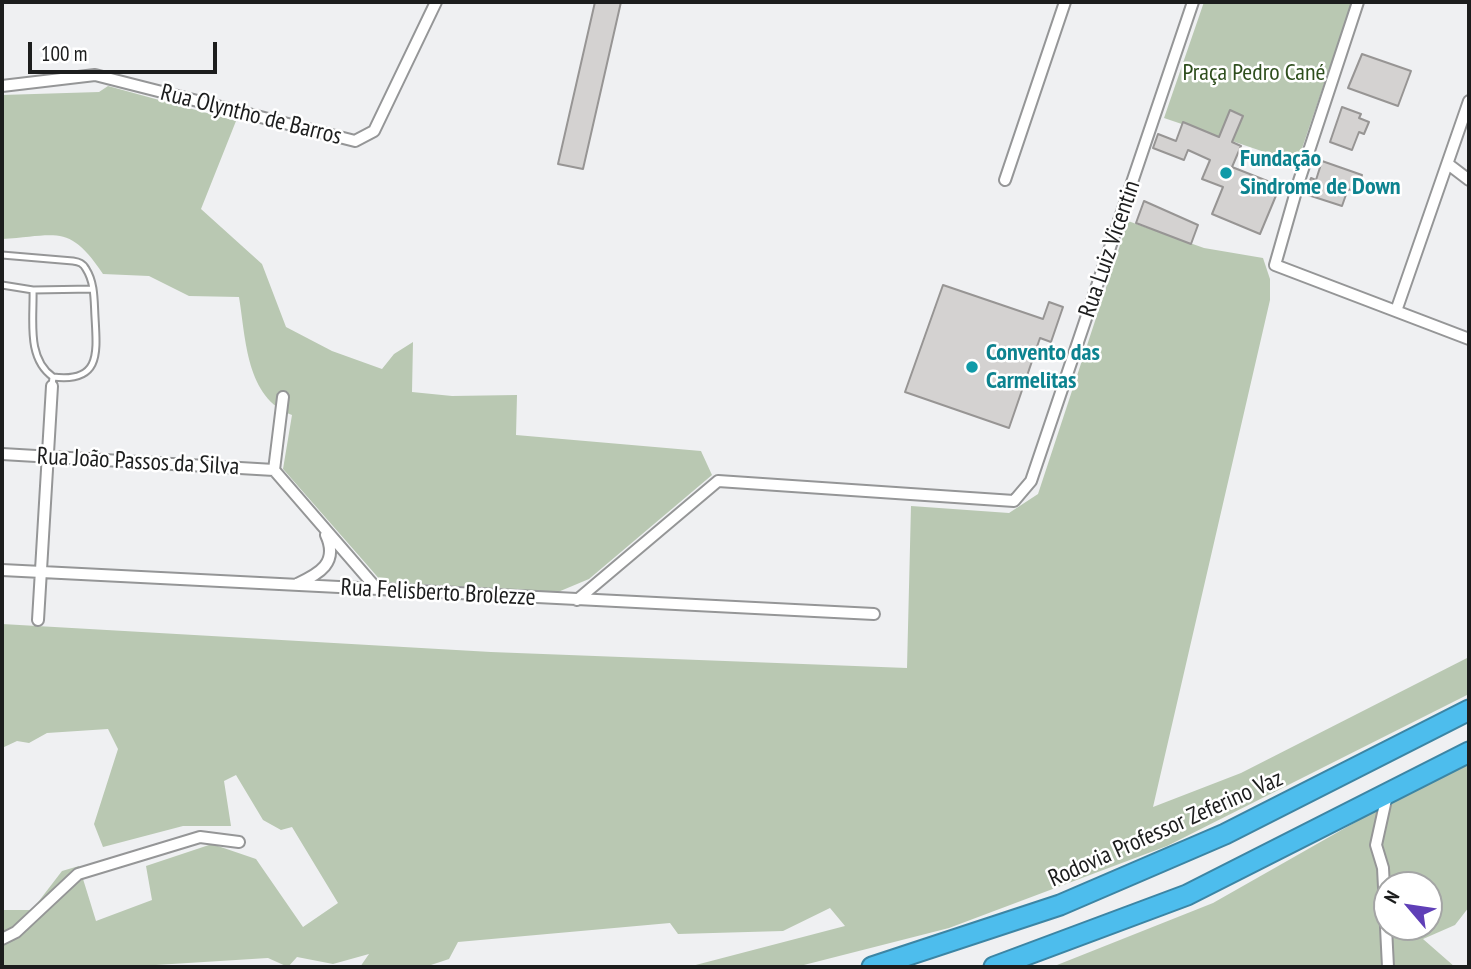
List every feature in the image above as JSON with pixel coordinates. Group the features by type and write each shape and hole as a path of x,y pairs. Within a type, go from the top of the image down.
{"highway":[{"name":"Rodovia Professor Zeferino Vaz","path":"872,967 955,942 1060,905 1187,850 1469,710"},
{"path":"994,967 1187,895 1469,752"}],"street":[{"name":"Rua Olyntho de Barros","path":"2,86 95,75 355,141 374,131 436,2"},
{"path":"1005,180 1065,2"},
{"name":"Rua Luiz Vicentin","path":"577,600 718,481 1014,501 1031,481 1193,2"},
{"path":"1358,2 1298,181 1275,265 1469,339"},
{"path":"1396,311 1469,101"},
{"path":"1448,163 1469,180"},
{"path":"38,620 52,382"},
{"path":"282,397 274,470 377,589"},
{"name":"Rua João Passos da Silva","path":"2,454 274,470"},
{"path":"294,585 320,574 329,560 330,544 321,524"},
{"name":"Rua Felisberto Brolezze","path":"2,570 874,614"},
{"path":"1387,793 1376,845 1383,868 1388,967"},
{"path":"2,939 16,932 78,874 200,837 239,842"}],"lane":[{"path":"2,255 78,262 85,267 93,289 97,355 94,364 74,377 52,382 35,355 33,290"},
{"path":"2,285 33,290 93,289"}],"green space":[{"name":"Praça Pedro Cané","path":"1204,2 1352,2 1297,163 1164,118"},
{"path":"108,86 236,121 201,209 262,264 286,327 332,351 382,369 394,354 413,342 412,392 452,396 517,395 516,435 701,451 712,475 589,579 558,592 382,582 283,469 292,415 277,407 265,395 257,381 247,348 239,297 189,296 149,276 103,274 81,247 60,236 2,239 2,95 99,92"},
{"path":"1128,221 1204,248 1263,258 1270,279 1270,300 1153,807 1241,773 1469,657 1469,694 1167,846 949,928 796,967 688,967 845,926 830,908 783,931 678,934 670,923 458,942 449,959 425,967 360,967 369,954 333,964 297,957 288,967 268,958 124,967 2,967 2,910 32,910 62,871 79,866 96,921 152,900 146,866 212,844 256,859 303,927 338,903 292,827 281,830 263,820 236,775 224,781 231,826 183,826 103,847 94,824 118,749 108,729 47,733 29,743 17,741 2,748 2,624 491,652 907,668 911,506 1009,513 1038,494"},
{"path":"1469,761 1469,907 1455,925 1443,930 1443,871 1373,871 1373,941 1425,941 1455,967 1052,967 1213,903 1412,790"}],"building":[{"path":"595,2 621,2 583,169 558,164"},
{"path":"1362,54 1411,71 1398,106 1348,88"},
{"path":"1342,107 1361,114 1359,118 1369,122 1364,134 1359,132 1352,150 1330,142"},
{"name":"Fundação Sindrome de Down","path":"1230,110 1243,116 1232,142 1241,146 1232,167 1280,186 1260,234 1212,214 1223,187 1202,179 1210,160 1188,150 1184,160 1153,148 1158,134 1176,141 1183,122 1219,137"},
{"path":"1322,161 1362,175 1356,192 1348,189 1342,206 1305,194 1311,178 1316,180"},
{"path":"1144,201 1198,225 1191,244 1136,223"},
{"name":"Convento das Carmelitas","path":"943,285 1043,319 1049,302 1063,307 1051,342 1040,338 1009,428 905,392"}],"place":[{"name":"Fundação Sindrome de Down","path":"1226,173"},
{"name":"Convento das Carmelitas","path":"972,367"}]}
